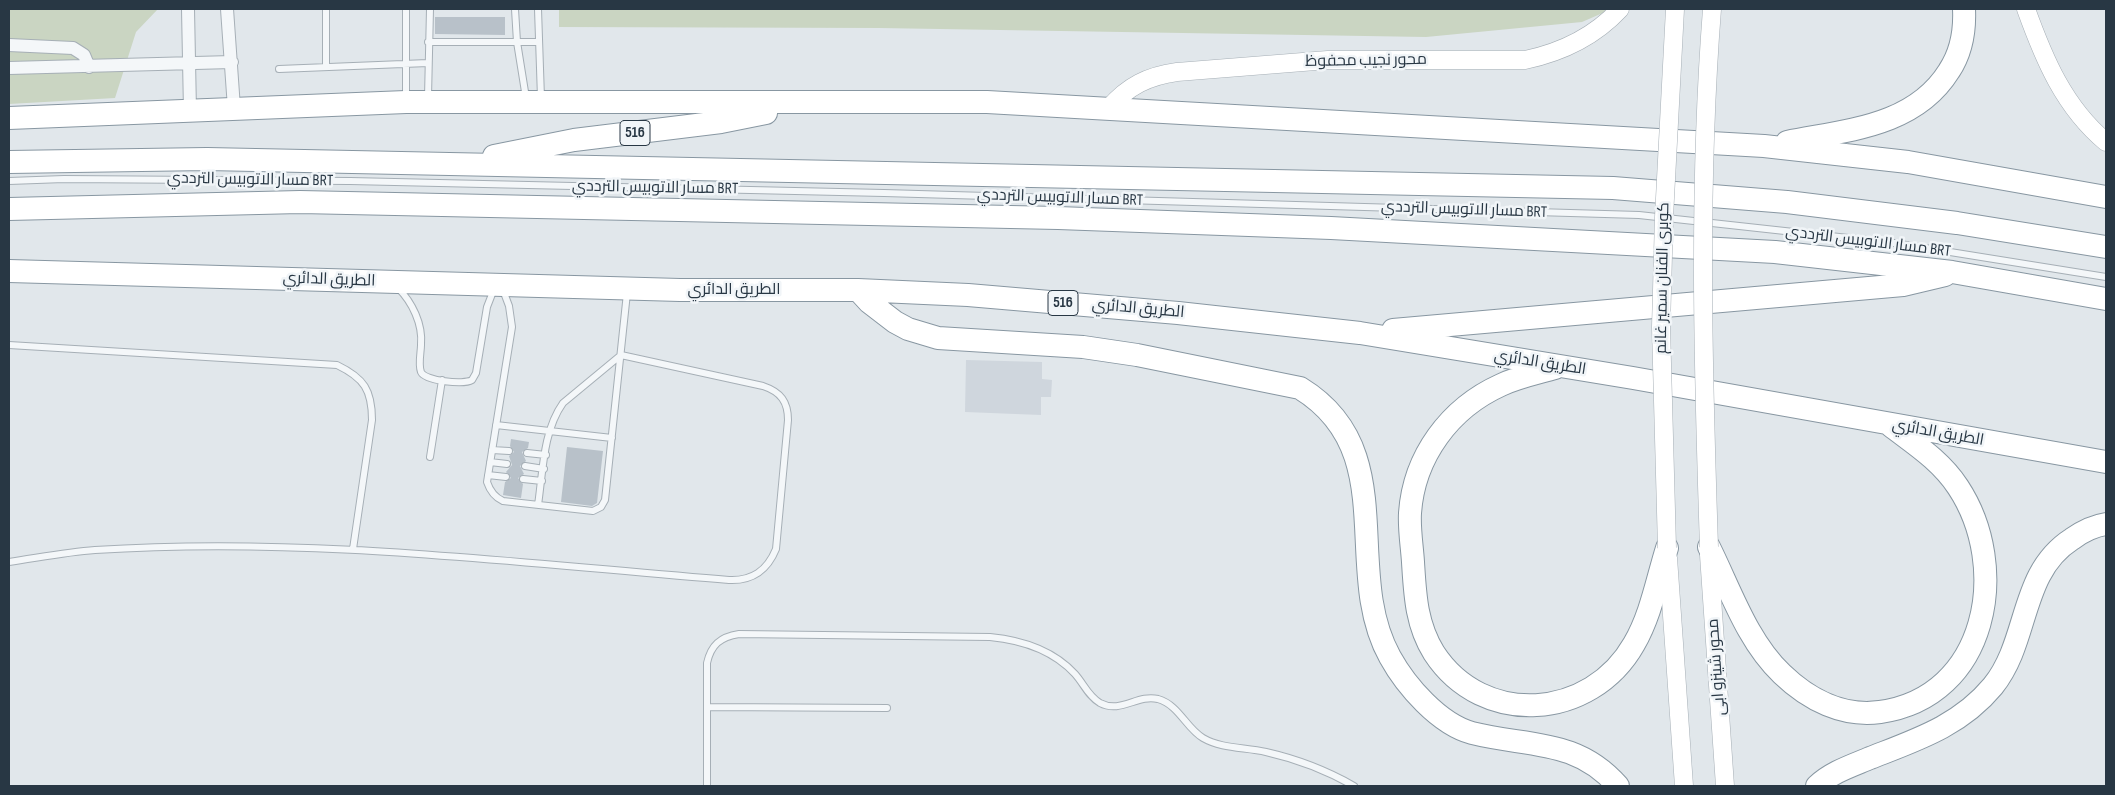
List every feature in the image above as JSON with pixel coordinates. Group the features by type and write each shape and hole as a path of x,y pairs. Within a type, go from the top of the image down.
{"highway":[{"path":"1764,146 1871,125 1904,114 1918,105 1943,81 1959,51 1963,34 1964,9"},
{"name":"516","path":"9,118 417,102 987,102 1764,146 1908,162 2106,196"},
{"name":"516","path":"453,164 574,140 721,122 818,103"},
{"name":"516","path":"9,162 207,159 1613,188 1787,202 1958,223 2106,247"},
{"path":"9,209 300,202 1058,218 1331,228 1775,252 1952,272 2106,298"},
{"name":"الطريق الدائري","path":"9,272 628,289 858,290 968,295 1178,312 1360,333 1563,366 2106,462"},
{"path":"1360,333 1903,285 1936,279 1952,272"},
{"path":"858,290 869,302 894,322 908,329 938,338 1082,347 1137,355 1300,388 1329,410 1343,427 1356,455 1361,473 1373,602 1379,630 1389,656 1404,680 1430,707 1445,719 1470,732 1556,746 1578,755 1599,768 1618,786"},
{"path":"1563,366 1503,384 1486,392 1456,414 1432,443 1417,478 1410,514 1416,608 1420,624 1434,653 1456,677 1483,695 1498,701 1531,706 1562,702 1592,689 1613,671 1634,645 1643,626 1667,548"},
{"path":"1709,547 1756,641 1768,658 1798,688 1835,708 1872,713 1900,708 1926,696 1955,672 1966,657 1974,640 1984,604 1984,551 1967,501 1958,486 1935,460 1889,424"},
{"path":"1817,786 1839,770 1946,727 1980,701 2006,666 2022,627 2029,594 2044,565 2055,552 2081,533 2095,526 2106,524"}],"main road":[{"name":"محور نجيب محفوظ","path":"1109,108 1132,86 1146,79 1177,72 1328,60 1525,60 1543,56 1576,43 1606,23 1620,9"},
{"name":"كوبرى الفنان سمير غانم","path":"1667,548 1661,327 1664,208 1675,9"},
{"path":"2026,9 2042,54 2055,80 2075,110 2106,142"},
{"path":"1709,547 1702,240 1713,13"},
{"name":"محور شينزو ابى","path":"1709,547 1726,786"},
{"path":"1667,548 1684,786"}],"street":[{"path":"188,9 191,64 190,111"},
{"path":"227,9 234,108"},
{"path":"9,46 74,48 84,55 89,67"},
{"path":"9,68 232,62"}],"lane":[{"path":"326,9 326,67"},
{"path":"406,9 406,64 417,102"},
{"path":"417,102 428,63 430,9"},
{"path":"515,9 516,42 534,102"},
{"path":"534,102 539,42 538,9"},
{"path":"428,42 539,42"},
{"path":"279,69 428,63"},
{"name":"مسار الاتوبيس الترددي BRT","path":"9,181 64,179 360,182 904,194 1639,215 1894,243 2106,277"},
{"path":"392,282 409,302 415,314 422,340 421,372 428,378 464,383 475,377 487,308 498,286"},
{"path":"498,286 509,306 512,327 488,475 489,486 498,498 538,505 593,511 601,507 605,500 628,289"},
{"path":"9,345 337,365 353,373 365,386 372,402 372,420 353,549"},
{"path":"538,505 549,431 553,420 563,403 621,355"},
{"path":"9,562 93,550 187,546 353,549 729,580 749,578 758,574 772,559 776,549 788,420 788,409 783,398 774,390 763,386 621,355"},
{"path":"430,457 442,380"},
{"path":"496,426 612,438"},
{"path":"492,450 509,451"},
{"path":"527,453 546,455"},
{"path":"490,462 507,464"},
{"path":"525,466 544,469"},
{"path":"488,475 506,477"},
{"path":"524,479 542,481"},
{"path":"707,786 707,663 710,652 717,642 727,636 739,634 1009,639 1026,643 1059,661 1074,673 1094,699 1102,704 1125,706 1148,698 1164,701 1176,710 1195,733 1214,744 1291,758 1315,766 1354,786"},
{"path":"708,707 887,708"}],"shaded area":[{"path":"966,360 1042,362 1042,379 1052,380 1051,397 1041,397 1041,415 965,412"}],"green space":[{"path":"9,9 158,9 136,32 115,98 9,104"},
{"path":"559,9 1606,9 1605,12 1582,22 1426,37 879,28 559,27"}],"building":[{"path":"435,17 505,17 505,35 435,34"},
{"path":"511,439 529,442 528,448 522,452 526,461 520,466 524,474 518,478 523,484 521,498 503,495 505,482 511,478 506,472 512,465 509,456 514,452 510,446"},
{"path":"567,447 603,451 597,503 592,506 561,502"}]}
